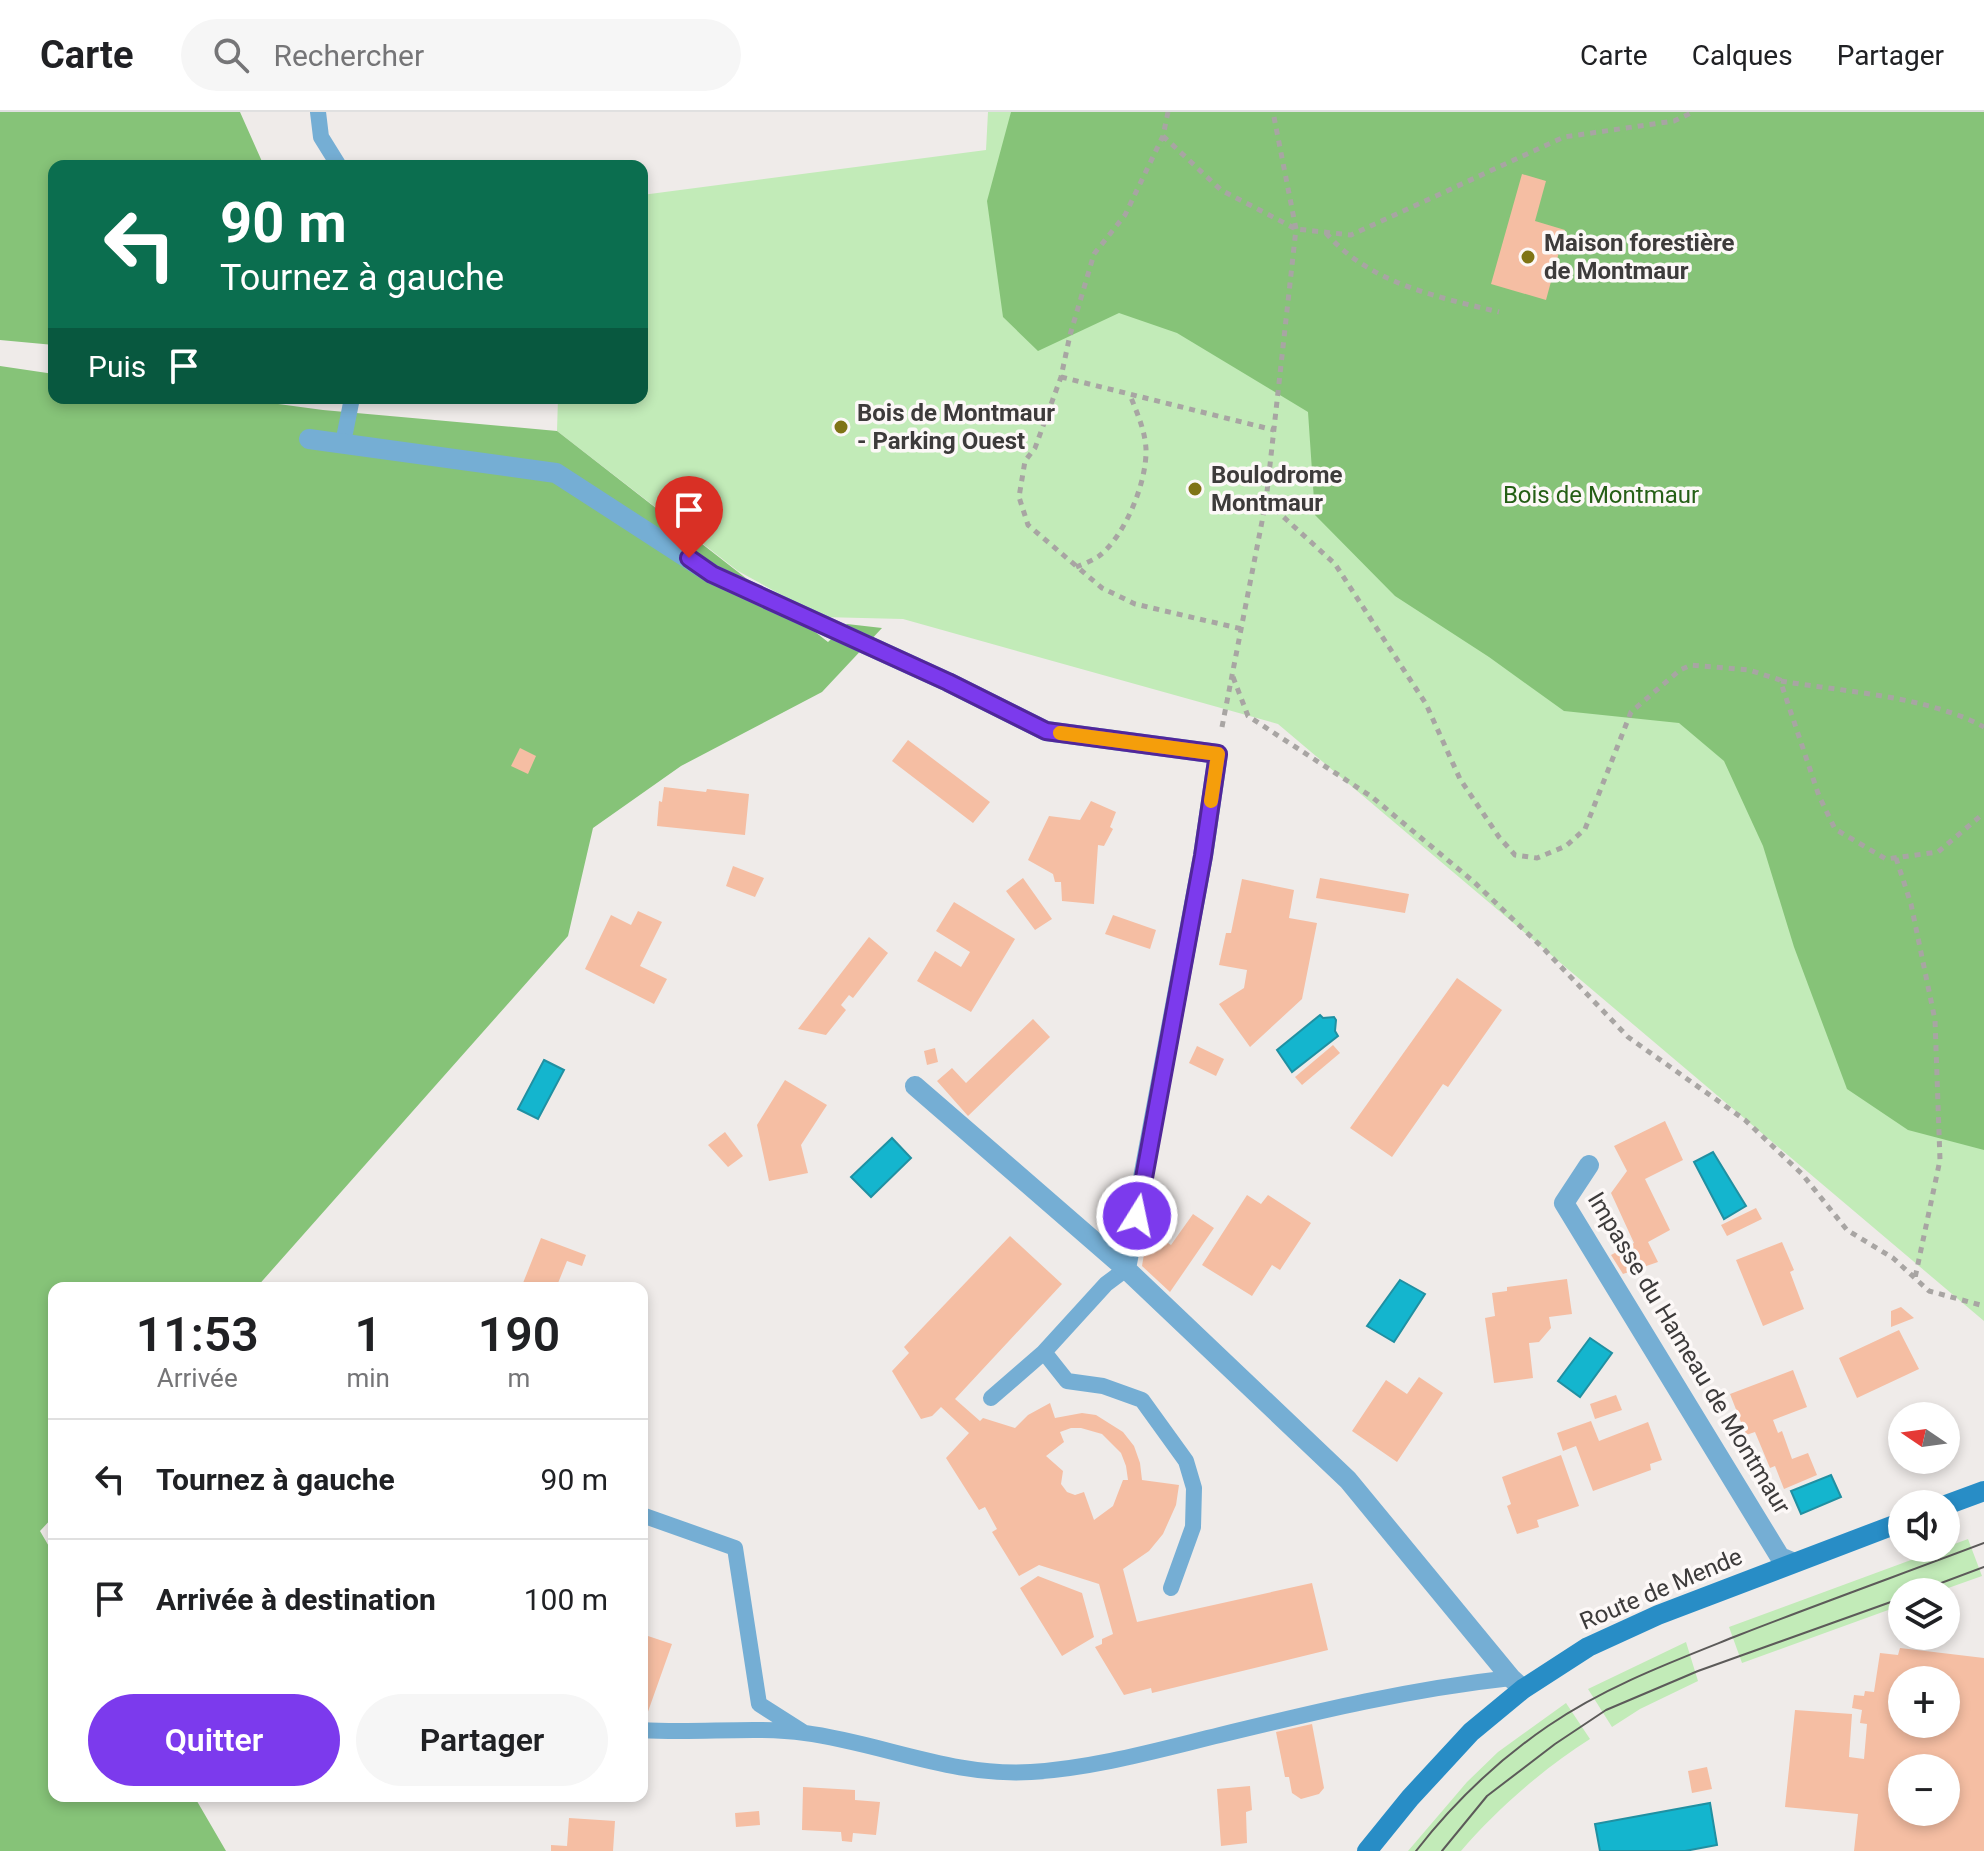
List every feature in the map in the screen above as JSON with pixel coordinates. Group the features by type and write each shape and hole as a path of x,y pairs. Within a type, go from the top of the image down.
{"main road":[{"path":"1960,1500 1984,1491"},
{"name":"Route de Mende","path":"1367,1851 1410,1798 1517,1683 1658,1615 1888,1527"}],"street":[{"path":"309,439 556,473 712,574 948,682 1046,731 1218,754 1203,856 1126,1269"},
{"path":"915,1086 1126,1269 1348,1480 1517,1683"},
{"name":"Impasse du Hameau de Montmaur","path":"1589,1165 1564,1203 1780,1557 1792,1562"}],"lane":[{"path":"318,112 321,137 335,160"},
{"path":"343,443 351,404"},
{"path":"991,1398 1044,1352 1106,1284 1126,1269"},
{"path":"1044,1352 1067,1381 1103,1386 1142,1400 1186,1461 1194,1488 1193,1527 1171,1588"},
{"path":"648,1517 735,1548 759,1704 804,1733"},
{"path":"648,1730 804,1733 945,1767 1027,1773 1082,1768 1375,1697 1441,1686 1517,1683"}],"path":[{"path":"1168,112 1163,136 1125,215 1094,254 1061,377 1035,448 1025,461 1019,497 1028,525 1102,588 1135,604 1242,629"},
{"path":"1218,754 1266,501 1296,229 1273,112"},
{"path":"1163,136 1221,190 1296,229 1351,235 1564,137 1674,121 1693,112"},
{"path":"1325,232 1342,251 1376,273 1452,300 1499,312"},
{"path":"1061,377 1274,430"},
{"path":"1076,567 1098,557 1119,533 1138,494 1146,451 1130,394"},
{"path":"1266,501 1335,564 1426,704 1460,779 1499,837 1515,855 1537,858 1566,846 1585,829 1631,712 1680,670 1691,665 1749,670 1780,680 1905,702 1964,717 1984,727"},
{"path":"1233,677 1248,716 1372,797 1474,882 1543,948 1628,1037 1745,1120 1802,1174 1847,1230 1893,1258 1929,1291 1984,1306"},
{"path":"1780,680 1819,796 1835,829 1886,859 1896,858 1938,852 1984,813"},
{"path":"1896,858 1911,904 1935,1020 1940,1160 1915,1278"}],"green space":[{"path":"0,112 240,112 261,160 48,160 48,344 0,340"},
{"name":"Bois de Montmaur","path":"988,112 1984,112 1984,1321 1278,724 903,619 822,617 738,571 557,431 558,404 648,404 648,194 986,150"},
{"path":"1011,112 1984,112 1984,1150 1908,1130 1847,1089 1794,947 1763,846 1724,761 1679,723 1564,711 1489,657 1395,596 1315,515 1308,412 1177,333 1119,313 1038,351 1003,317 987,201"},
{"path":"0,366 48,373 48,404 278,404 557,431 828,642 847,624 882,628 822,692 681,766 593,828 568,936 261,1282 48,1282 48,1522 40,1531 48,1545 48,1802 197,1802 226,1851 0,1851"},
{"path":"1968,1539 1982,1576 1960,1584 1960,1578 1888,1578 1888,1610 1742,1663 1729,1627 1906,1562 1960,1562 1960,1542"},
{"path":"1686,1642 1698,1681 1640,1709 1612,1727 1588,1689"},
{"path":"1566,1703 1590,1739 1521,1790 1461,1851 1408,1851 1467,1782 1498,1752"}],"water":[{"path":"1320,1015 1323,1018 1334,1017 1338,1036 1292,1072 1277,1050"},
{"path":"544,1060 564,1070 538,1119 518,1109"},
{"path":"892,1138 911,1158 871,1197 851,1177"},
{"path":"1713,1152 1746,1206 1724,1219 1694,1162"},
{"path":"1400,1280 1425,1294 1394,1342 1367,1326"},
{"path":"1590,1338 1612,1353 1580,1397 1558,1381"},
{"path":"1831,1475 1841,1497 1801,1514 1791,1491"},
{"path":"1710,1803 1717,1845 1685,1851 1600,1851 1595,1824"}],"building":[{"name":"Maison forestière de Montmaur","path":"1522,174 1546,181 1535,221 1565,230 1546,300 1491,284"},
{"path":"908,740 990,802 973,823 892,761"},
{"path":"520,748 536,756 528,774 511,766"},
{"path":"664,787 749,794 745,835 657,826 659,801 662,802"},
{"path":"1091,801 1116,812 1110,827 1113,829 1104,846 1098,845 1094,904 1062,901 1061,882 1055,882 1053,874 1028,860 1049,816 1080,820"},
{"path":"733,866 764,878 755,897 726,886"},
{"path":"1023,878 1052,919 1035,930 1006,891"},
{"path":"1320,878 1409,894 1405,913 1316,898"},
{"path":"1242,879 1294,890 1289,918 1317,923 1302,999 1250,1047 1219,1004 1244,988 1247,970 1219,965 1226,933 1231,933"},
{"path":"954,902 1015,939 971,1012 917,981 935,951 961,967 970,952 936,931"},
{"path":"638,911 662,922 640,966 667,979 654,1004 585,969 611,915 631,925"},
{"path":"1113,915 1156,930 1150,949 1105,934"},
{"path":"869,937 888,953 853,998 849,995 841,1005 846,1010 826,1035 798,1029"},
{"path":"1457,978 1502,1010 1448,1087 1443,1084 1392,1157 1350,1128"},
{"path":"1033,1019 1050,1037 968,1116 937,1081 952,1068 966,1083"},
{"path":"1333,1045 1340,1053 1302,1085 1295,1077"},
{"path":"1197,1046 1224,1059 1216,1076 1189,1063"},
{"path":"935,1048 938,1062 927,1065 924,1051"},
{"path":"785,1080 827,1105 801,1145 808,1173 769,1181 757,1125"},
{"path":"1665,1121 1683,1160 1645,1179 1670,1230 1648,1242 1658,1262 1623,1274 1611,1255 1634,1243 1611,1193 1627,1171 1614,1146"},
{"path":"725,1132 743,1156 728,1167 708,1145"},
{"path":"1247,1195 1261,1204 1268,1195 1311,1223 1280,1270 1272,1265 1252,1296 1202,1265"},
{"path":"1756,1208 1762,1219 1727,1236 1721,1225"},
{"path":"1193,1214 1214,1228 1170,1292 1142,1266 1148,1230 1171,1245"},
{"path":"1010,1236 1062,1284 955,1399 980,1421 983,1418 1015,1428 1028,1415 1050,1403 1055,1418 1082,1413 1096,1415 1123,1432 1134,1446 1142,1480 1179,1485 1176,1505 1163,1534 1149,1551 1123,1569 1137,1622 1312,1583 1328,1650 1152,1693 1151,1688 1124,1695 1095,1647 1113,1634 1099,1584 1039,1565 1019,1576 992,1532 997,1529 985,1507 979,1510 946,1458 969,1433 941,1407 932,1416 921,1419 892,1371 909,1353 904,1347","holes":["1081,1428 1102,1434 1121,1453 1128,1480 1123,1480 1113,1506 1094,1520 1084,1492 1075,1495 1067,1492 1061,1484 1063,1471 1046,1456 1064,1442 1060,1432"]},
{"path":"541,1238 586,1255 582,1266 567,1261 558,1282 523,1282"},
{"path":"1782,1242 1794,1270 1790,1272 1804,1309 1763,1326 1736,1260"},
{"path":"1567,1279 1572,1314 1549,1317 1551,1328 1539,1342 1529,1343 1533,1378 1494,1383 1485,1318 1495,1316 1492,1293 1507,1291 1507,1287"},
{"path":"1901,1307 1914,1318 1891,1327 1891,1311"},
{"path":"1899,1330 1919,1369 1857,1398 1839,1358"},
{"path":"1793,1370 1807,1407 1773,1420 1778,1433 1782,1431 1792,1459 1808,1453 1817,1475 1784,1489 1775,1466 1770,1468 1755,1432 1746,1435 1730,1394"},
{"path":"1419,1377 1443,1393 1397,1462 1352,1431 1386,1380 1407,1394"},
{"path":"1616,1395 1622,1410 1595,1419 1590,1404"},
{"path":"1591,1421 1599,1441 1648,1422 1662,1460 1650,1464 1651,1470 1593,1491 1576,1446 1563,1451 1557,1433"},
{"path":"1561,1455 1579,1506 1537,1520 1539,1527 1517,1534 1507,1506 1511,1504 1502,1477"},
{"path":"1038,1576 1082,1593 1094,1637 1062,1656 1020,1588"},
{"path":"648,1636 672,1644 648,1712"},
{"path":"1899,1650 1917,1650 1984,1658 1984,1851 1854,1851 1858,1814 1785,1807 1795,1710 1852,1714 1849,1757 1864,1759 1867,1724 1860,1723 1862,1710 1852,1708 1854,1695 1864,1696 1865,1691 1874,1692 1880,1653 1898,1655"},
{"path":"1312,1724 1324,1788 1319,1794 1301,1799 1292,1793 1289,1777 1285,1777 1276,1732"},
{"path":"1707,1767 1712,1789 1692,1793 1688,1771"},
{"path":"1250,1786 1252,1810 1246,1812 1247,1843 1221,1846 1217,1789"},
{"path":"803,1787 855,1790 855,1800 880,1802 876,1835 853,1833 852,1842 842,1841 841,1832 802,1830"},
{"path":"759,1811 760,1825 736,1827 735,1813"},
{"path":"569,1818 615,1821 613,1851 551,1851 551,1845 567,1846"}],"tram line":[{"path":"1416,1851 1445,1816 1494,1768 1529,1739 1593,1699 1641,1675 1800,1611 1984,1543"},
{"path":"1955,1578 1984,1567"},
{"path":"1442,1851 1487,1796 1606,1710 1698,1671 1888,1603"}],"slow traffic":[{"path":"1060,733 1218,754 1211,801"}],"place":[{"name":"Maison forestière de Montmaur","path":"1528,257"},
{"name":"Bois de Montmaur - Parking Ouest","path":"841,427"},
{"name":"Boulodrome Montmaur","path":"1195,489"}],"route":[{"path":"689,558 712,574 948,682 1046,731 1218,754 1203,856 1137,1216"}]}
